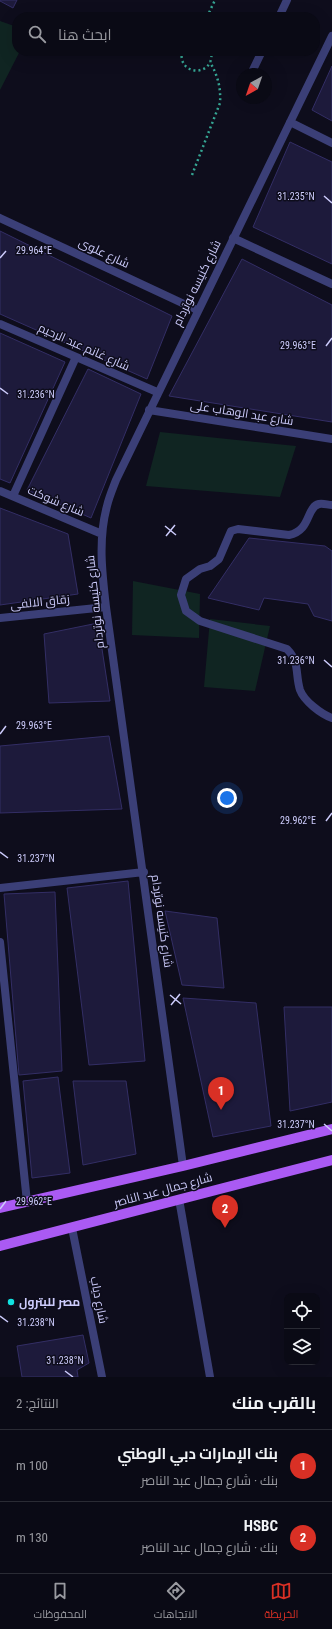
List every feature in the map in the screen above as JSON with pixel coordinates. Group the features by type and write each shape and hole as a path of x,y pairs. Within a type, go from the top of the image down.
{"main road":[{"name":"شارع جمال عبد الناصر","path":"0,1208 183,1166 332,1129"},
{"name":"شارع جمال عبد الناصر","path":"0,1246 332,1160"}],"street":[{"path":"281,12 287,0"},
{"name":"شارع كنيسه نوتردام","path":"183,1166 144,872 106,607 101,559 102,534 107,506 116,480 157,392 332,36"},
{"path":"254,68 260,56"},
{"path":"290,122 332,142"},
{"name":"شارع علوى","path":"0,218 198,310"},
{"path":"233,238 332,284"},
{"name":"شارع غانم عبد الرحيم","path":"0,324 157,392"},
{"path":"13,496 76,357"},
{"name":"شارع عبد الوهاب على","path":"149,410 332,439"},
{"name":"شارع شوكت","path":"0,490 102,534"},
{"path":"332,505 320,503 316,505 305,525 295,534 289,535 238,529 231,531 219,559 210,566 200,569 186,579 181,595 186,612 200,622 287,649 294,656 300,691 305,698 332,718"},
{"name":"زقاق الالفى","path":"0,618 106,607"},
{"path":"0,888 144,872"},
{"path":"0,942 27,1202"},
{"path":"0,1027 9,1025"},
{"path":"179,1199 210,1377"},
{"name":"شارع دياب","path":"72,1228 102,1377"}],"path":[{"path":"209,12 215,0"},
{"path":"181,56 184,65 195,71 207,67 212,56"},
{"path":"192,175 220,103 221,92 219,82 216,72 210,62"}],"green space":[{"path":"0,21 12,25 12,56 17,56 0,90"},
{"path":"160,432 296,446 280,497 146,486"},
{"path":"133,581 200,594 199,638 132,635"},
{"path":"210,619 270,626 255,691 204,687"}],"building":[{"path":"0,0 17,0 13,8"},
{"path":"332,66 332,121 312,110"},
{"path":"290,142 332,162 332,264 253,227"},
{"path":"0,231 172,316 147,379 0,314"},
{"path":"242,259 332,305 332,422 169,396"},
{"path":"0,333 65,362 10,483 0,479"},
{"path":"88,369 141,394 91,518 27,490"},
{"path":"0,508 68,534 78,594 0,605"},
{"path":"249,538 325,546 332,551 332,621 314,616 308,604 264,598 259,610 208,598"},
{"path":"98,623 110,701 49,703 44,634"},
{"path":"109,736 122,809 0,813 0,746"},
{"path":"128,881 145,1061 89,1065 67,888"},
{"path":"55,892 62,1071 19,1075 4,894"},
{"path":"165,911 217,918 224,988 182,985"},
{"path":"183,998 256,1003 271,1126 213,1137"},
{"path":"284,1007 332,1007 332,1102 290,1111"},
{"path":"58,1077 70,1173 32,1178 23,1081"},
{"path":"73,1081 126,1081 136,1154 83,1165"},
{"path":"83,1335 89,1363 77,1370 78,1377 22,1377 17,1346"}],"place":[{"name":"بنك الإمارات دبي الوطني","path":"221,1110"},
{"name":"HSBC","path":"225,1228"},
{"name":"مصر للبترول","path":"11,1302"}]}
